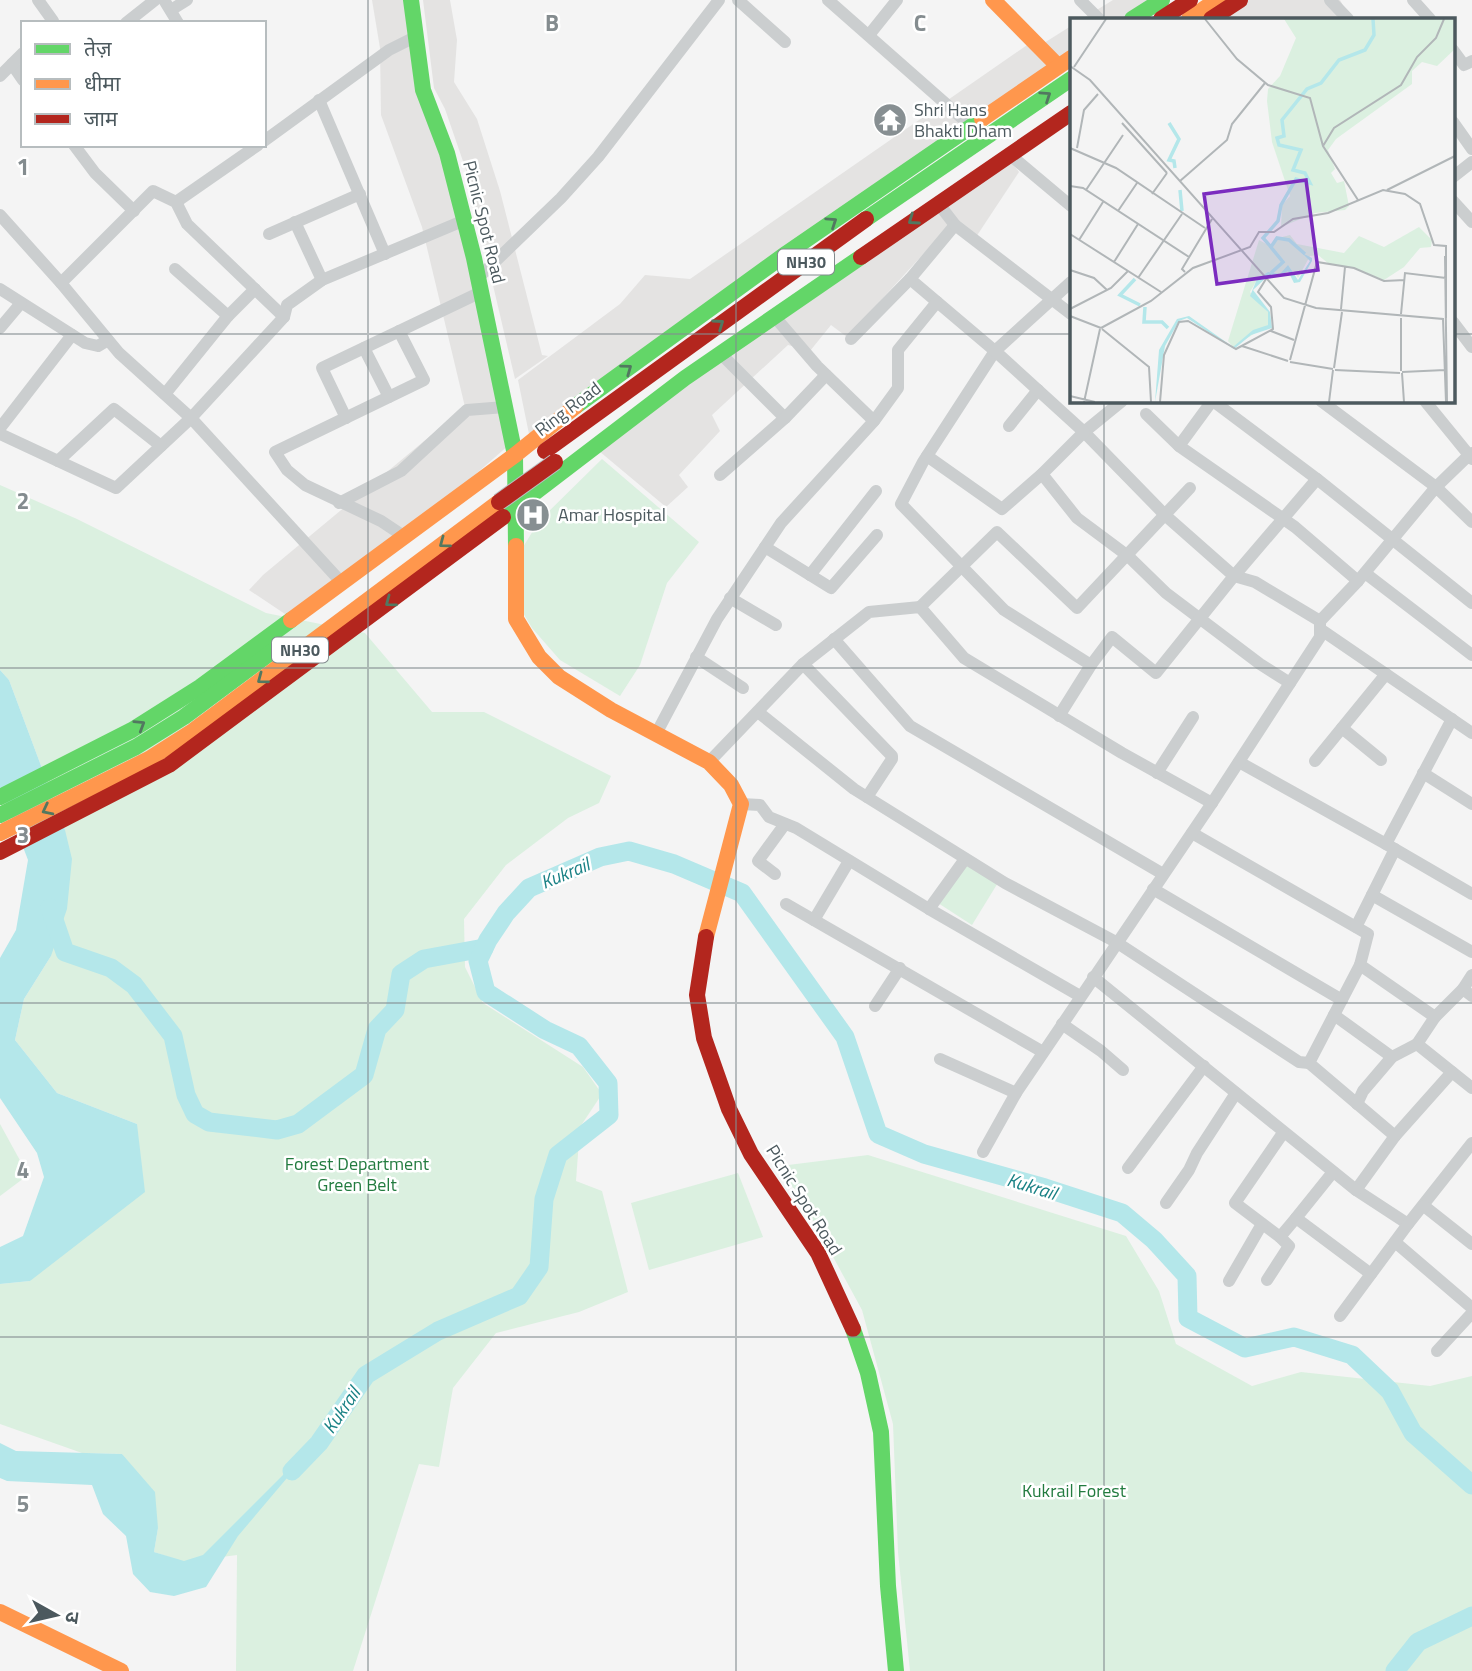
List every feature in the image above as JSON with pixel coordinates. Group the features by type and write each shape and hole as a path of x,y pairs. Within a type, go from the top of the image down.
{"main road":[{"name":"Picnic Spot Road","path":"411,0 424,90 447,153 480,285 515,456 516,508"},
{"path":"5,849 95,785 169,765 224,726 516,508 549,456 787,253 1065,62 994,0"},
{"path":"1134,18 1162,0"},
{"path":"1163,18 1190,0"},
{"path":"1190,18 1217,0"},
{"path":"1213,18 1240,0"},
{"name":"Ring Road","path":"95,785 149,759 193,731 549,456 913,185 1070,80"},
{"name":"Ring Road","path":"549,456 646,393 932,190 1070,98"},
{"path":"0,797 132,730 200,687 515,456 549,456 676,384 1070,114"},
{"path":"516,508 516,619 539,657 559,677 611,710 709,762 731,785 741,804"},
{"name":"NH30","path":"0,815 95,785"},
{"name":"NH30","path":"0,833 95,785"},
{"name":"Picnic Spot Road","path":"741,804 702,950 697,995 704,1038 729,1109 751,1154 818,1253 848,1316 869,1373 881,1432 895,1671"},
{"path":"0,1612 121,1671"}],"street":[{"path":"38,0 54,21"},
{"path":"128,21 155,0"},
{"path":"177,21 168,5 187,0"},
{"path":"346,418 322,368 399,331 480,285 598,157 719,0"},
{"path":"738,0 785,42"},
{"path":"828,0 971,126"},
{"path":"869,35 897,0"},
{"path":"1080,0 1098,18"},
{"path":"1330,0 1347,18"},
{"path":"1413,0 1429,18"},
{"path":"266,140 388,50 415,37"},
{"path":"0,76 21,55"},
{"path":"12,64 21,77"},
{"path":"320,100 385,254"},
{"path":"1454,123 1472,149"},
{"path":"76,147 95,173 134,211"},
{"path":"176,202 250,148"},
{"path":"1009,154 1070,205"},
{"path":"1454,176 1472,162"},
{"path":"61,283 153,191 176,202 187,224 284,317"},
{"path":"269,234 360,194"},
{"path":"1454,202 1472,222"},
{"path":"938,203 954,225 1070,313"},
{"path":"0,215 119,353 191,418 342,583"},
{"path":"0,434 116,488 191,418 284,317 287,305 322,280 465,220"},
{"path":"295,222 322,280"},
{"path":"851,339 910,279 954,225"},
{"path":"175,269 228,316"},
{"path":"910,279 1084,432 1166,516 1234,576 1255,582 1472,733"},
{"path":"1070,283 995,351 927,456 901,504 1004,610 1091,665"},
{"path":"0,289 85,343 98,346 108,340"},
{"path":"164,394 228,316 255,289"},
{"path":"656,734 730,598 781,523 874,421 898,388 898,350 937,302"},
{"path":"0,328 21,303"},
{"path":"774,316 826,375 874,421"},
{"path":"1454,323 1472,347"},
{"path":"399,331 424,380 275,452 287,470 305,485 380,521 405,537"},
{"path":"0,428 72,335"},
{"path":"364,348 389,397"},
{"path":"720,353 785,418"},
{"path":"720,475 785,418 826,375"},
{"path":"1009,426 1038,390"},
{"path":"927,456 1002,509 1084,432 1121,402"},
{"path":"1179,446 1212,402"},
{"path":"1214,402 1394,538 1472,603"},
{"path":"1322,402 1436,487 1472,522"},
{"path":"983,1152 1016,1093 1320,638 1320,625 1436,487 1471,455 1426,402"},
{"path":"339,503 401,471 467,410 505,407"},
{"path":"58,461 114,409 161,446"},
{"path":"1146,414 1179,446 1472,655"},
{"path":"1042,474 1077,518 1128,556 1166,593 1260,664 1290,683"},
{"path":"1059,716 1112,637 1156,673 1317,478"},
{"path":"709,762 803,664 834,639 869,612 920,607 997,532 1077,608 1190,488"},
{"path":"810,575 876,491"},
{"path":"765,547 831,588 877,535"},
{"path":"730,598 776,625"},
{"path":"920,607 964,658 1059,716 1212,803"},
{"path":"834,639 910,726 1163,874"},
{"path":"696,657 743,688"},
{"path":"803,664 892,756 867,797"},
{"path":"1315,761 1386,674"},
{"path":"758,712 867,797 965,859 1116,942 1299,1062 1309,1063 1395,1136"},
{"path":"1157,772 1193,717"},
{"path":"1356,926 1372,895 1423,773 1452,719"},
{"path":"1342,728 1381,760"},
{"path":"1239,762 1472,894"},
{"path":"1423,773 1472,804"},
{"path":"741,804 760,805 769,817 1080,996"},
{"path":"775,874 758,861 785,824"},
{"path":"1192,833 1368,934 1360,965 1309,1063"},
{"path":"929,909 965,859"},
{"path":"814,920 849,861"},
{"path":"1153,889 1342,1000"},
{"path":"1372,895 1472,952"},
{"path":"786,904 1043,1052"},
{"path":"1360,965 1435,1017"},
{"path":"875,1006 900,968"},
{"path":"1357,1104 1363,1091 1392,1057 1417,1044 1435,1017 1467,993 1472,975"},
{"path":"1093,977 1356,1191 1408,1224"},
{"path":"1334,1015 1392,1057"},
{"path":"1062,1024 1123,1070"},
{"path":"1417,1044 1472,1088"},
{"path":"940,1059 1016,1093"},
{"path":"1128,1168 1205,1066"},
{"path":"1356,1191 1395,1136 1452,1072"},
{"path":"1166,1203 1236,1093"},
{"path":"1266,1280 1289,1246 1235,1203 1283,1133"},
{"path":"1340,1316 1472,1143"},
{"path":"1280,1237 1333,1172"},
{"path":"1424,1206 1472,1244"},
{"path":"1296,1218 1371,1274"},
{"path":"1229,1281 1262,1224"},
{"path":"1395,1242 1472,1311 1437,1351"}],"shaded area":[{"path":"372,0 408,0 511,443 436,509 288,616 249,590 263,575 465,407 422,227 381,115 380,48"},
{"path":"423,0 450,0 457,40 454,82 477,119 500,191 542,355 548,356 515,379 466,170 445,109 434,88"},
{"path":"1113,0 1154,0 1127,18 1084,18"},
{"path":"1244,0 1340,0 1345,9 1336,18 1217,18"},
{"path":"1070,27 1070,53 529,434 518,380 620,304 645,275 690,279 1030,43 1044,43"},
{"path":"1009,159 1019,172 976,237 955,221 945,203"},
{"path":"937,207 950,225 847,337 831,325 810,351 788,345 712,415 720,431 679,475 688,487 666,507 599,451 670,395"}],"green space":[{"path":"602,459 699,542 667,583 640,665 620,696 560,660 532,628 519,606 520,552 539,521"},
{"name":"Forest Department Green Belt","path":"0,485 77,519 266,613 365,633 432,712 484,712 611,776 599,803 568,818 506,865 464,919 465,967 483,1003 583,1067 602,1094 580,1127 576,1181 602,1191 628,1292 579,1312 496,1333 453,1388 439,1467 419,1464 353,1671 236,1671 237,1555 184,1562 154,1552 158,1528 122,1454 82,1453 0,1424 0,1284 30,1281 137,1124 57,1093 15,1040 24,999 51,956 65,830 9,680 0,670"},
{"path":"965,860 999,881 972,925 938,903"},
{"path":"0,1124 28,1175 0,1196"},
{"name":"Kukrail Forest","path":"868,1155 1126,1236 1159,1291 1176,1344 1252,1386 1301,1372 1430,1386 1472,1376 1472,1671 910,1671 898,1552 893,1424 862,1310 780,1166"},
{"path":"738,1173 763,1237 649,1270 631,1203"}],"water":[{"path":"0,670 9,680 65,830 72,859 67,909 51,956 24,999 15,1040 57,1093 137,1124 145,1192 30,1281 0,1284 0,1247 23,1236 44,1177 37,1153 0,1098 0,958 16,930 28,860 0,787"},
{"path":"0,1443 16,1451 122,1454 155,1492 158,1528 154,1552 184,1561 203,1555 309,1452 238,1536 206,1587 174,1596 150,1592 133,1574 126,1536 103,1514 92,1485 7,1481 0,1478"}],"waterway":[{"name":"Kukrail","path":"292,1471 319,1443 366,1375 438,1331 519,1296 539,1267 544,1199 558,1155 609,1115 608,1083 579,1046 545,1030 486,992 478,961 506,913 529,888 600,857 629,851 674,864 742,893 845,1037 878,1134 924,1154 1122,1213 1154,1240 1187,1276 1188,1318 1245,1348 1294,1337 1352,1355 1390,1391 1413,1433 1472,1485"},
{"path":"50,908 65,952 111,968 134,985 173,1036 186,1095 195,1114 209,1122 277,1130 298,1124 364,1075 377,1029 395,1010 401,974 424,959 484,948"},
{"name":"Kukrail","path":"1395,1671 1418,1642 1472,1616"}],"traffic: fast":[{"path":"411,0 423,90 447,153 474,258 515,455 516,546"},
{"path":"1134,18 1162,0"},
{"path":"866,219 1070,80"},
{"path":"576,406 787,253 982,119"},
{"path":"503,517 685,378 861,257"},
{"path":"0,797 132,730 200,687 291,620"},
{"path":"0,815 136,747 184,717 281,645"},
{"path":"853,1329 868,1373 881,1432 888,1586 896,1671"}],"traffic: slow":[{"path":"993,0 1058,66"},
{"path":"1190,18 1217,0"},
{"path":"982,119 1070,59"},
{"path":"291,620 515,455 576,406"},
{"path":"0,833 149,759 193,731 499,502"},
{"path":"516,546 516,619 539,657 559,677 611,710 709,762 731,785 741,804 706,937"},
{"path":"0,1612 121,1671"}],"traffic: jam":[{"path":"1163,18 1190,0"},
{"path":"1213,18 1240,0"},
{"path":"861,257 1070,114"},
{"path":"545,451 866,219"},
{"path":"499,502 555,462"},
{"path":"0,852 169,765 503,517"},
{"path":"706,937 697,995 704,1038 729,1109 751,1154 818,1253 853,1329"}],"place":[{"name":"Shri Hans Bhakti Dham","path":"890,120"},
{"name":"Amar Hospital","path":"533,515"}]}
